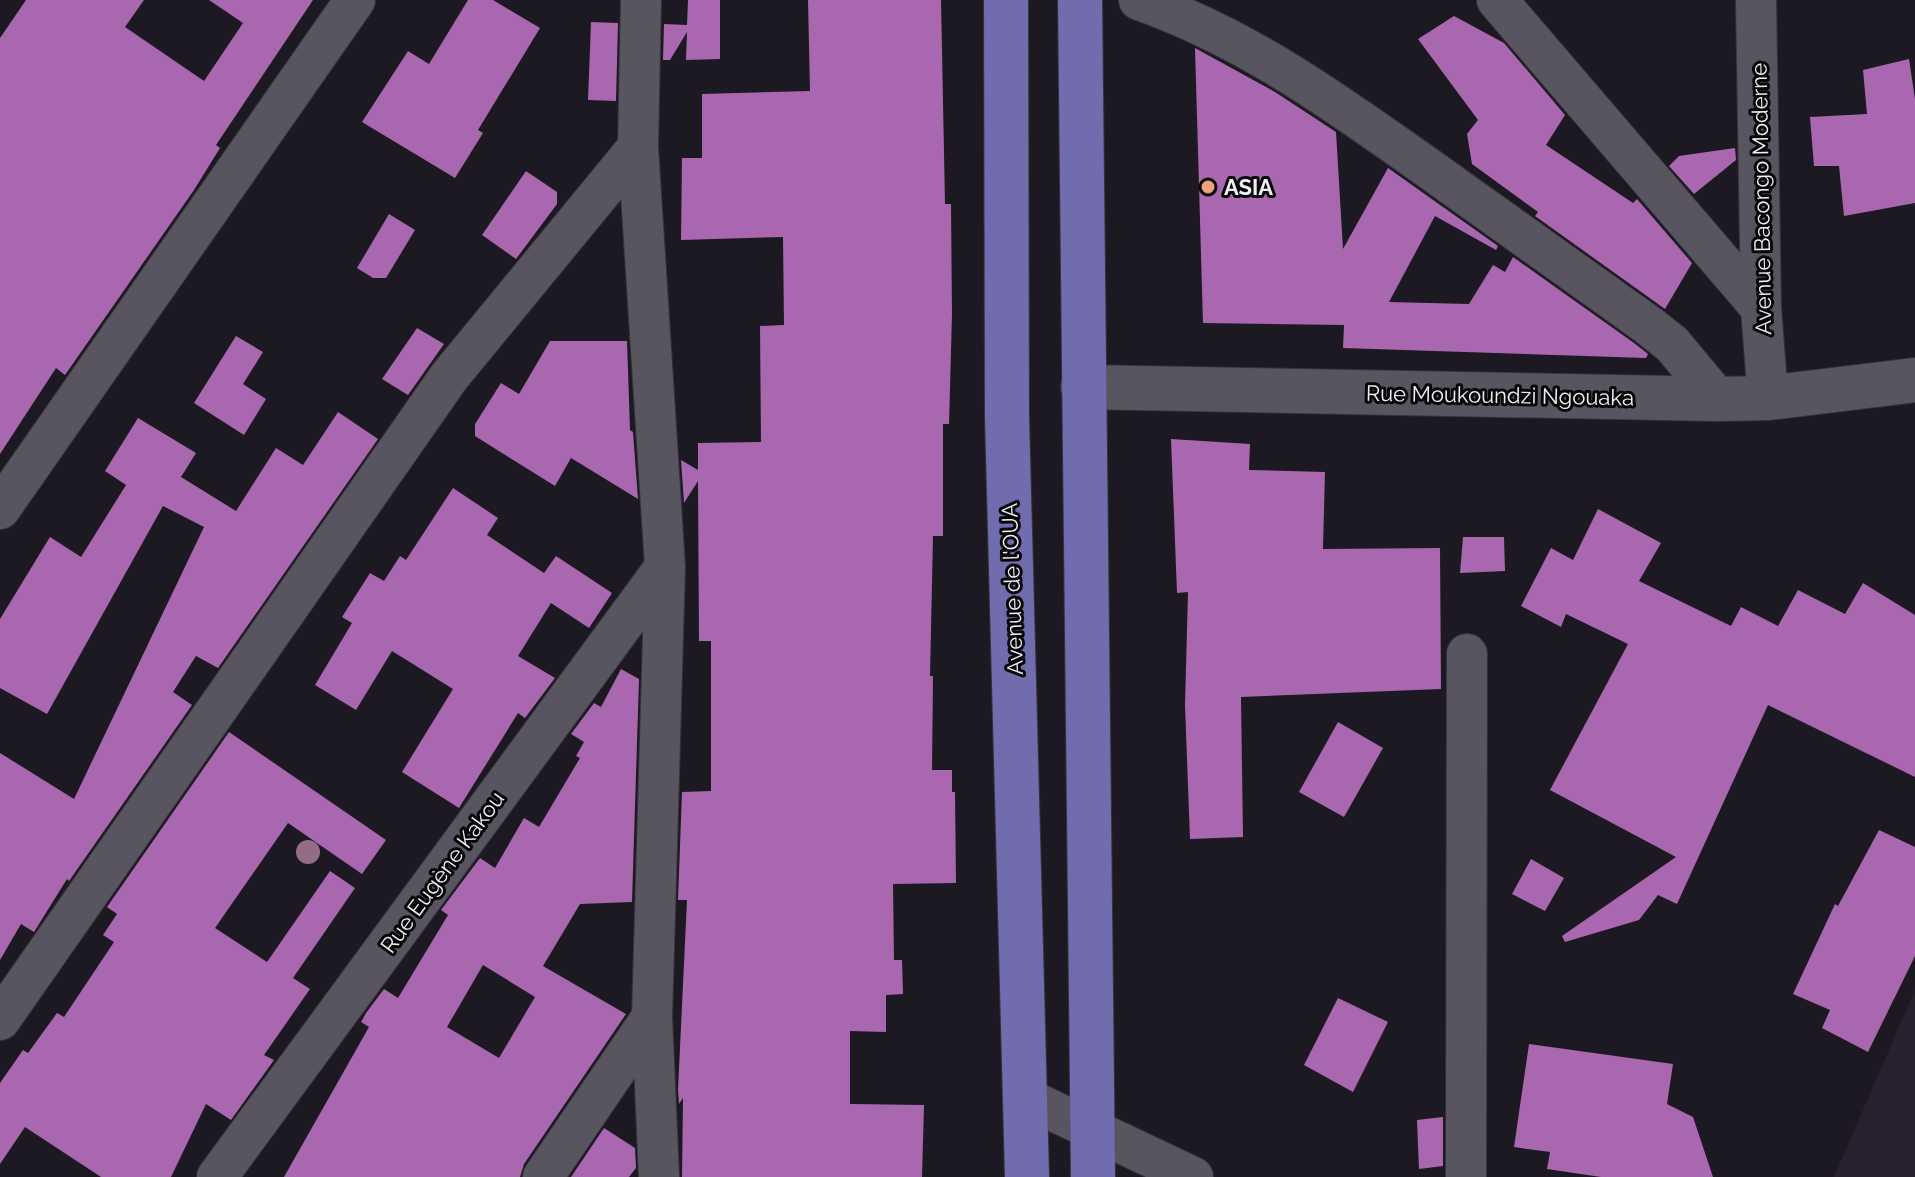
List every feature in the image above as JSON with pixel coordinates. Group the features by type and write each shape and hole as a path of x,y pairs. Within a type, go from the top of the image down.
{"main road":[{"name":"Avenue de l'OUA","path":"1006,0 1007,417 1027,1177"},
{"path":"1080,0 1093,1177"}],"street":[{"path":"0,509 355,0"},
{"path":"641,0 638,147 665,567 652,1017 659,1177"},
{"path":"1139,0 1229,37 1305,80 1648,325 1672,344 1718,399"},
{"path":"1497,0 1761,308"},
{"name":"Avenue Bacongo Moderne","path":"1756,0 1761,308 1768,398"},
{"path":"0,1020 449,377 638,147"},
{"name":"Rue Moukoundzi Ngouaka","path":"1083,387 1718,399 1768,398 1915,380"},
{"name":"Rue Eugène Kakou","path":"217,1177 665,567"},
{"path":"1466,1177 1467,654"},
{"path":"543,1177 652,1017"},
{"path":"1026,1098 1193,1177"}],"shaded area":[{"path":"1915,990 1915,1177 1834,1177"}],"building":[{"path":"26,0 144,0 125,27 204,81 243,23 209,0 313,0 216,145 220,148 194,190 65,375 56,368 0,454 0,38"},
{"path":"468,0 493,0 540,28 478,130 483,133 455,178 362,122 408,51 429,64"},
{"path":"688,0 720,0 720,59 686,60 687,32 670,60 663,60 664,24 687,25"},
{"path":"808,0 941,0 945,204 951,204 952,314 949,424 943,424 943,536 933,536 930,676 933,676 932,770 952,770 952,792 955,792 956,883 893,884 894,960 902,960 903,994 886,995 886,1032 850,1031 850,1104 924,1105 922,1177 682,1177 683,1098 679,1104 678,1090 687,900 678,900 682,792 711,791 711,641 699,641 698,481 684,503 681,460 698,470 698,443 761,442 760,326 784,325 783,237 681,240 682,158 702,158 702,94 810,91"},
{"path":"1454,16 1504,43 1565,115 1546,145 1633,203 1637,199 1692,263 1665,309 1535,216 1538,212 1472,164 1467,134 1478,120 1418,39"},
{"path":"591,22 618,23 616,101 588,100"},
{"path":"1195,48 1275,92 1336,132 1343,249 1388,168 1498,246 1496,250 1435,216 1389,302 1469,304 1493,265 1505,272 1513,257 1634,343 1648,354 1646,358 1343,348 1344,325 1203,323"},
{"path":"1909,59 1915,99 1915,203 1844,216 1839,166 1814,166 1810,117 1867,114 1863,70"},
{"path":"1735,148 1736,160 1694,194 1669,166 1679,156"},
{"path":"526,171 557,192 557,204 516,259 482,235"},
{"path":"389,214 415,230 386,278 373,278 357,268"},
{"path":"417,328 444,344 408,395 382,379"},
{"path":"236,336 263,352 243,384 266,399 244,435 194,403"},
{"path":"550,341 627,341 630,430 633,432 638,499 571,458 555,486 475,436 475,424 501,383 519,394"},
{"path":"338,412 378,439 218,668 196,656 173,692 192,705 69,881 67,879 34,932 21,924 0,960 0,753 74,799 204,527 163,506 47,714 0,688 0,619 50,537 81,557 126,485 105,471 138,418 196,453 181,477 236,511 276,448 303,465"},
{"path":"1171,439 1250,444 1249,470 1325,472 1323,549 1440,548 1441,689 1241,697 1243,837 1190,839 1185,705 1188,592 1177,593"},
{"path":"453,488 498,518 487,535 544,573 556,556 612,593 589,628 551,603 518,656 555,678 525,718 518,713 459,808 402,772 453,689 392,651 356,710 315,685 352,623 342,617 370,573 384,581 400,556 406,560"},
{"path":"1598,509 1661,543 1639,581 1731,626 1741,607 1778,626 1798,590 1845,614 1863,583 1915,615 1915,777 1768,705 1677,904 1658,895 1639,920 1565,942 1562,936 1676,857 1550,790 1628,644 1566,614 1561,627 1521,606 1551,548 1573,560"},
{"path":"1463,537 1504,537 1505,571 1460,573"},
{"path":"621,669 639,679 632,902 580,904 543,966 626,1014 524,1164 520,1177 284,1177 369,1027 361,1022 366,1013 384,989 398,998 448,915 441,910 480,858 495,868 524,818 539,827 580,758 576,756 584,742 571,734 594,703 601,707","holes":["483,965 535,997 499,1058 447,1027"]},
{"path":"1338,722 1383,748 1344,817 1299,792"},
{"path":"229,732 386,840 362,874 288,823 215,928 267,962 330,871 355,888 293,978 310,989 264,1055 274,1060 231,1120 206,1104 171,1177 101,1177 25,1127 0,1164 0,1083 23,1050 28,1053 57,1013 64,1017 114,942 103,935 117,914 107,907"},
{"path":"1879,830 1915,847 1915,956 1868,1052 1822,1028 1830,1010 1793,994 1835,904 1838,906"},
{"path":"1531,859 1564,878 1545,911 1512,894"},
{"path":"1338,998 1388,1022 1353,1092 1304,1065"},
{"path":"1529,1044 1673,1064 1667,1104 1693,1117 1713,1177 1601,1177 1547,1169 1550,1152 1514,1147"},
{"path":"1443,1117 1443,1166 1419,1169 1417,1120"},
{"path":"604,1128 635,1148 636,1168 629,1177 571,1177"}],"place":[{"name":"ASIA","path":"1208,187"}]}
